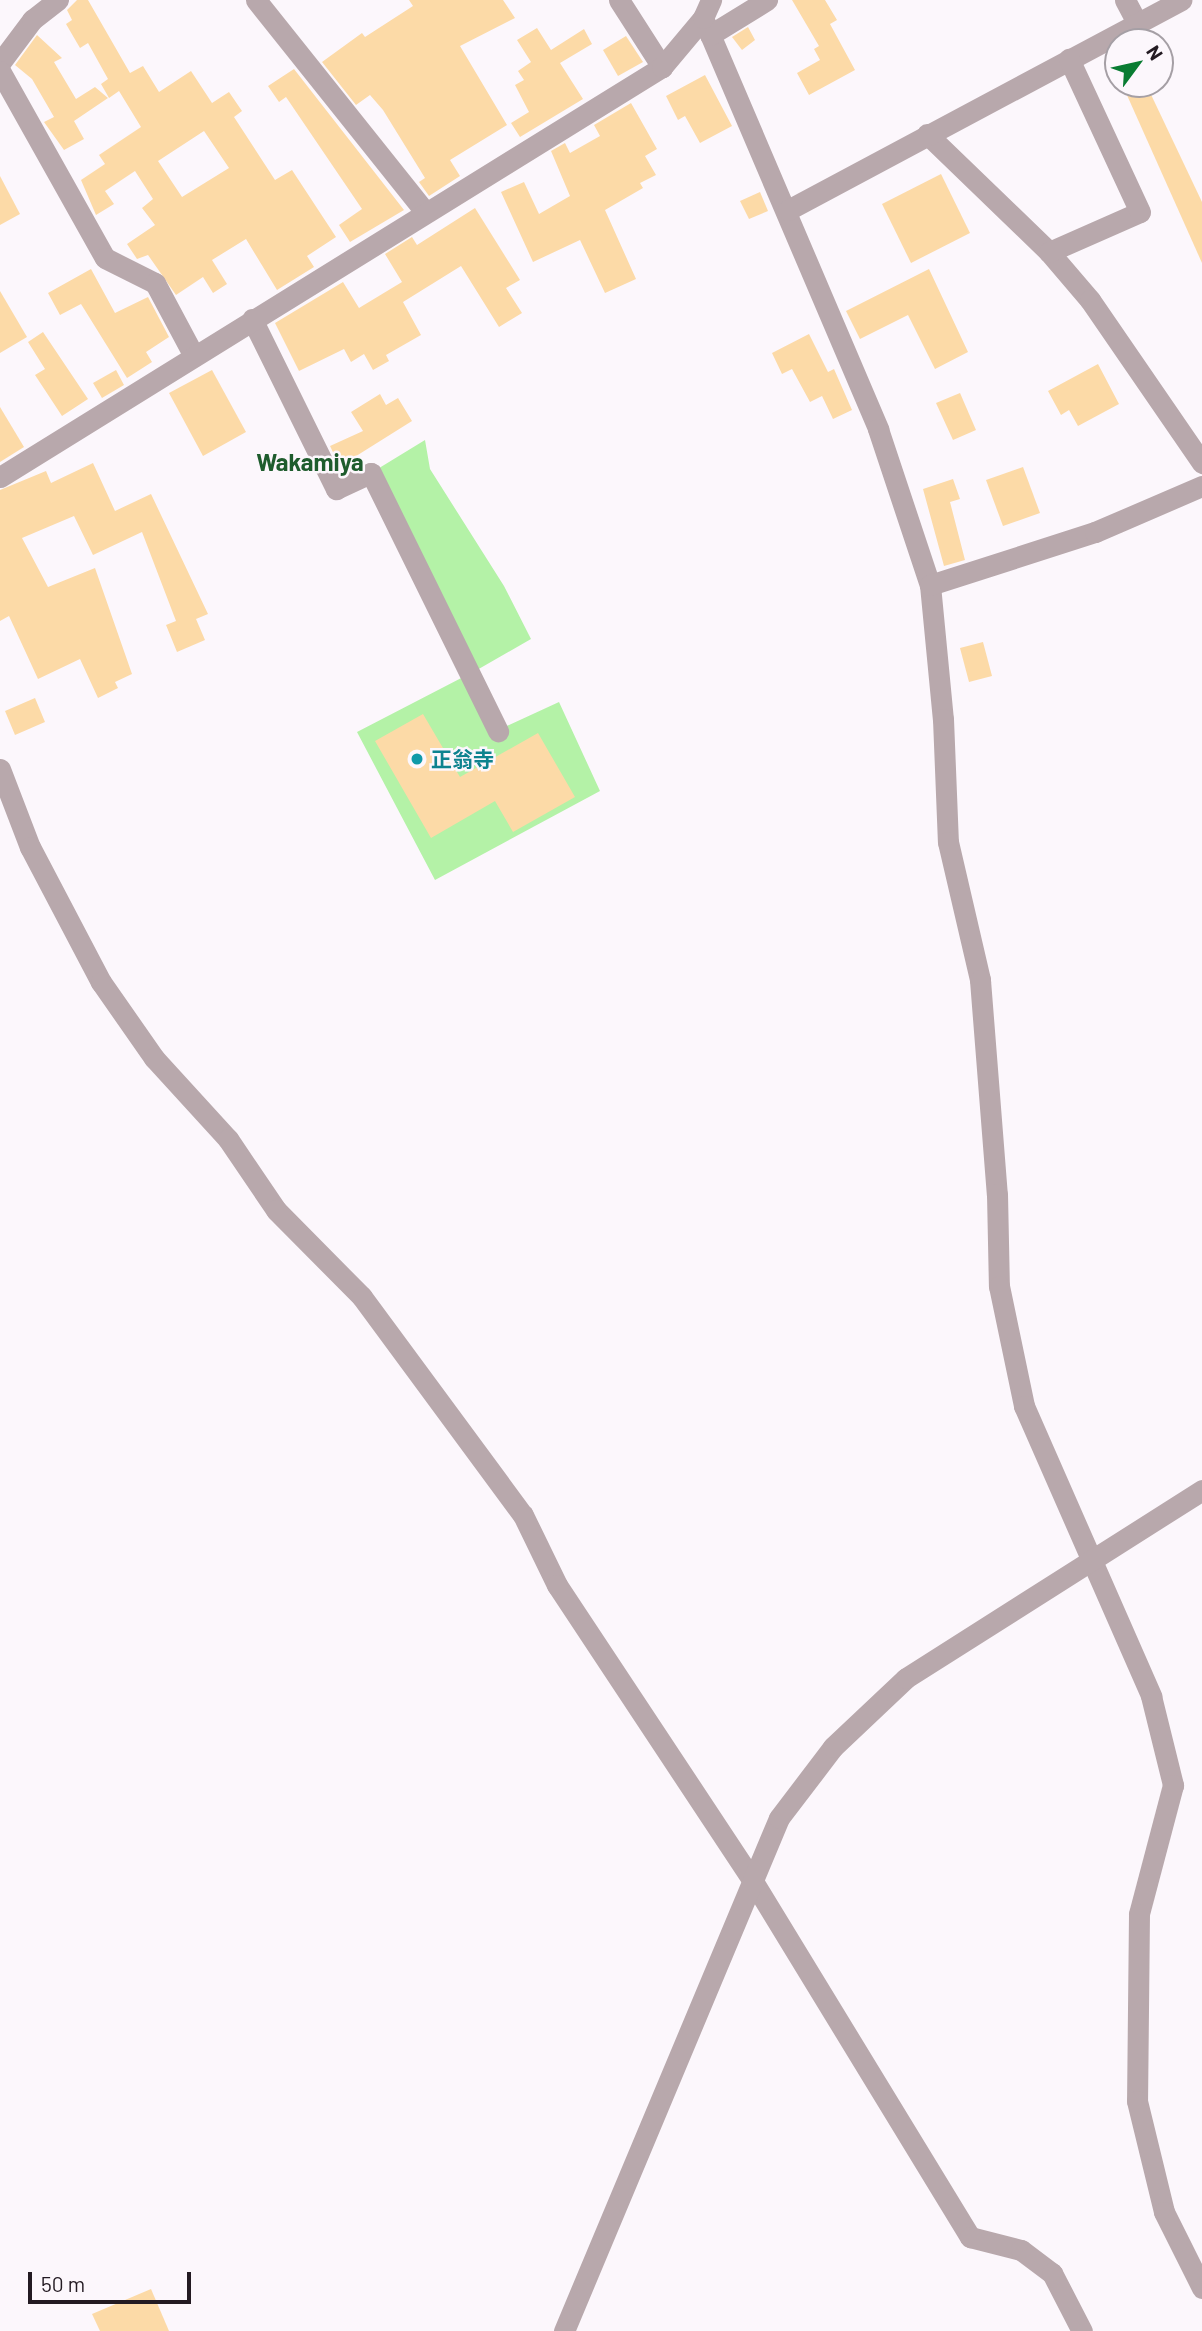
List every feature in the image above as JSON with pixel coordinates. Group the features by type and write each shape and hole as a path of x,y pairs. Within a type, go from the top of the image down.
{"street":[{"path":"0,63 32,20 58,0"},
{"path":"256,0 425,212"},
{"path":"619,0 662,67"},
{"path":"0,477 662,67 708,18 767,0"},
{"path":"1125,0 1137,23"},
{"path":"788,210 1182,0"},
{"path":"708,18 878,429 930,585 943,719 948,842 980,980 997,1194 999,1286 1024,1406 1151,1696 1173,1785 1139,1914 1137,2101 1164,2212 1202,2288"},
{"path":"1049,252 1140,212 1069,60"},
{"path":"0,71 105,258 155,283 194,356"},
{"path":"927,134 1049,252 1090,300 1202,463"},
{"path":"252,319 335,489 371,473 498,731"},
{"path":"930,585 1095,532 1202,486"},
{"path":"0,769 30,847 101,982 154,1058 228,1139 276,1210 362,1297 523,1515 557,1585 754,1883 970,2237 1021,2250 1052,2273 1082,2331"},
{"path":"565,2331 779,1818 833,1747 906,1678 1202,1490"}],"green space":[{"path":"425,440 430,469 504,586 531,639 470,674 498,730 559,702 600,791 435,880 357,732 469,674 371,473"}],"building":[{"path":"77,0 88,0 130,73 143,66 159,92 191,71 212,103 229,92 242,111 234,117 275,180 292,170 336,237 307,256 314,267 277,290 246,239 212,260 227,284 213,293 203,277 176,295 148,255 137,259 127,244 155,225 142,208 153,199 135,171 105,191 114,204 96,215 81,180 105,164 99,155 141,127 119,91 109,98 101,84 108,79 88,43 80,48 66,24 72,20 67,10","holes":["204,131 229,168 182,197 158,161"]},
{"path":"409,0 503,0 515,18 460,46 507,125 450,160 460,176 429,196 419,182 425,178 383,110 370,95 356,105 322,62 362,33 365,37 413,6"},
{"path":"792,0 825,0 837,20 830,24 855,70 809,95 797,73 820,60 814,49 819,46"},
{"path":"748,27 755,40 742,50 732,37"},
{"path":"537,28 551,50 584,29 592,44 560,63 583,99 520,137 511,123 529,112 515,85 524,80 518,71 531,62 517,40"},
{"path":"37,35 62,58 54,62 76,99 95,87 108,98 74,121 84,139 64,150 44,122 54,117 32,79 15,65"},
{"path":"626,36 643,62 618,76 603,50"},
{"path":"294,69 404,210 350,242 339,225 362,209 286,97 279,102 268,86"},
{"path":"705,75 732,126 700,143 685,116 678,120 666,96"},
{"path":"1128,98 1153,98 1202,202 1202,263"},
{"path":"631,103 657,149 645,156 656,175 640,183 643,188 605,210 636,279 605,293 580,240 533,262 501,192 524,182 539,214 570,196 551,151 565,143 570,153 600,136 594,125"},
{"path":"941,174 970,233 911,263 882,204"},
{"path":"0,176 20,214 0,225"},
{"path":"760,192 768,211 749,219 740,201"},
{"path":"475,208 520,280 506,288 522,313 499,327 461,266 403,302 421,335 386,355 389,361 373,370 364,354 351,362 344,349 299,371 275,323 343,282 359,308 402,282 385,254 412,237 417,245"},
{"path":"91,269 115,313 148,297 169,337 146,352 152,362 127,378 81,304 60,315 48,293"},
{"path":"929,269 968,352 935,369 908,315 860,339 846,311"},
{"path":"0,291 27,337 0,353"},
{"path":"43,332 88,399 62,416 35,375 45,369 28,342"},
{"path":"809,334 828,372 834,369 852,410 833,419 822,396 810,402 792,369 782,374 772,353"},
{"path":"1098,364 1119,404 1078,426 1069,410 1061,415 1048,391"},
{"path":"116,370 124,385 102,398 93,383"},
{"path":"212,370 246,432 203,456 169,393"},
{"path":"960,393 976,430 953,440 936,403"},
{"path":"380,394 386,405 398,398 412,421 353,458 356,463 342,471 330,446 363,431 351,412"},
{"path":"0,407 24,447 0,462"},
{"path":"93,463 115,511 151,494 208,614 196,619 205,640 177,652 166,625 176,621 142,532 93,555 74,516 22,538 48,587 95,568 132,674 115,682 118,688 98,698 80,659 38,679 9,616 0,621 0,490 46,471 51,483"},
{"path":"1023,467 1040,513 1003,526 986,480"},
{"path":"953,479 960,499 950,502 965,560 944,566 923,489"},
{"path":"983,642 992,676 969,682 960,648"},
{"path":"35,698 45,722 15,735 5,711"},
{"name":"正翁寺","path":"423,714 460,777 538,733 575,797 513,832 495,801 431,838 375,741"},
{"path":"151,2289 169,2331 100,2331 92,2314"}],"place":[{"name":"正翁寺","path":"417,759"}],"district":[{"name":"Wakamiya","path":"310,462"}]}
